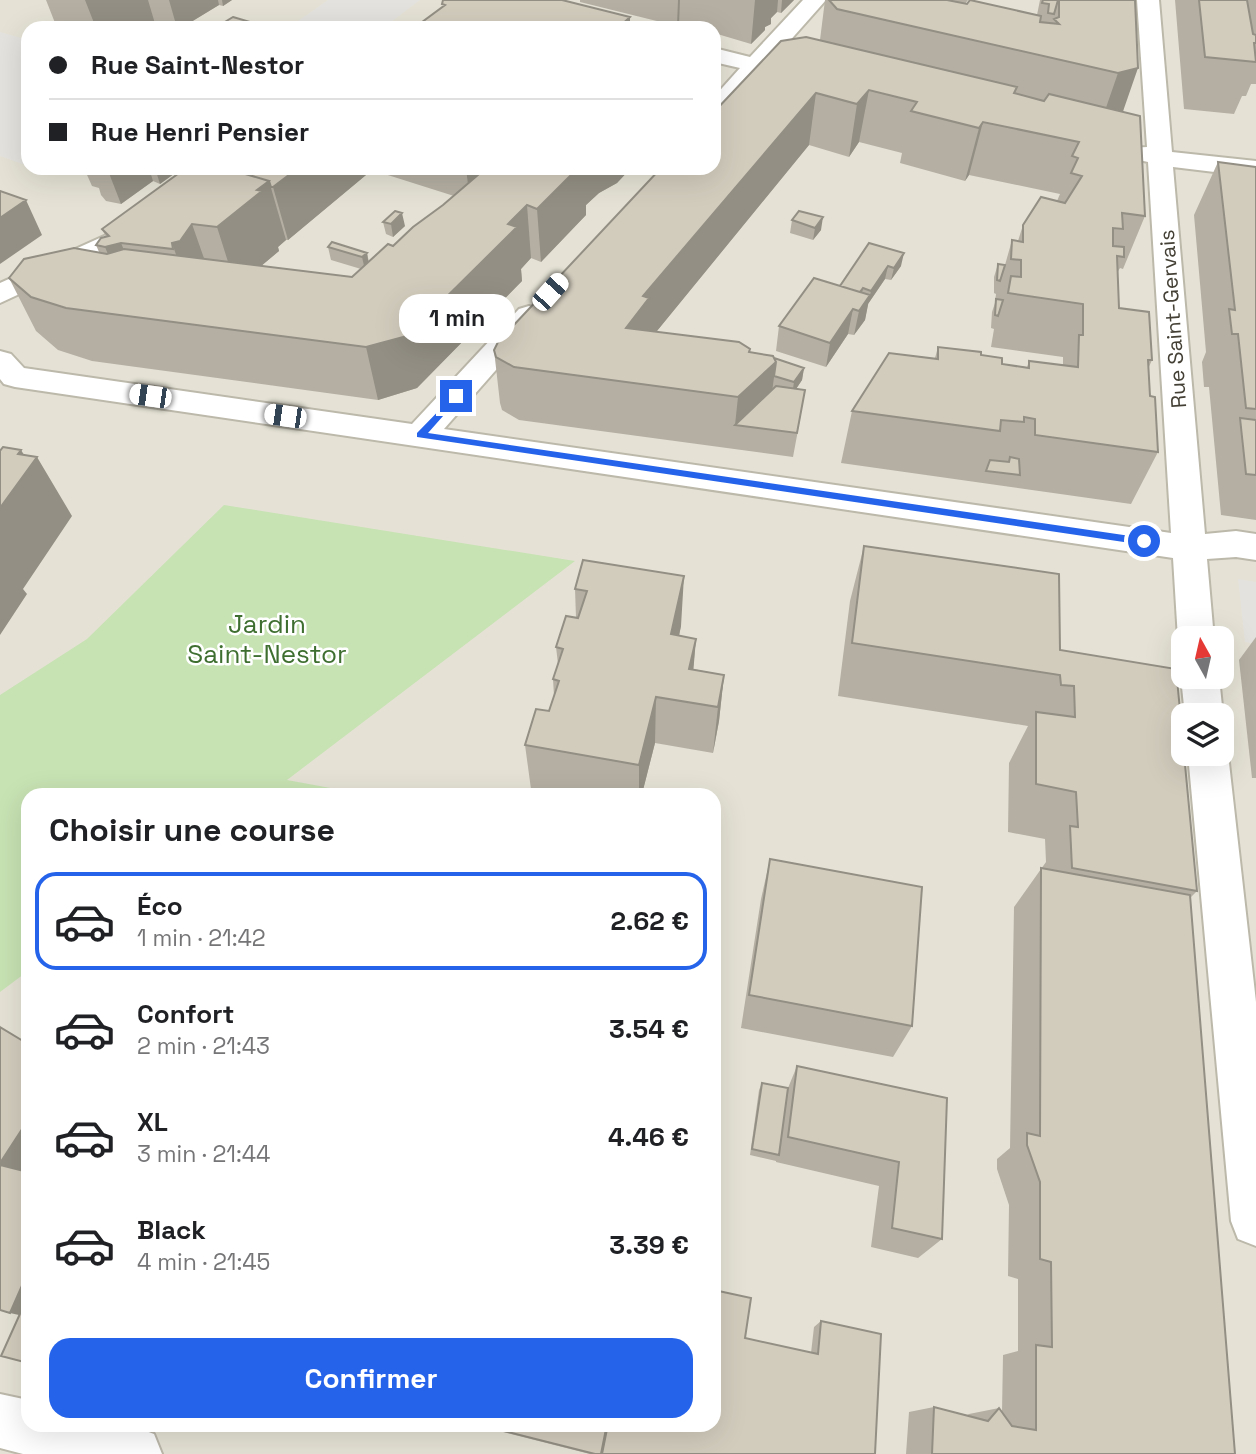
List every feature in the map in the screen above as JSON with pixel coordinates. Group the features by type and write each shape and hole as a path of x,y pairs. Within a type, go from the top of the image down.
{"street":[{"path":"721,103 815,0"},
{"name":"Rue Saint-Gervais","path":"1148,0 1195,626"},
{"path":"721,57 831,84"},
{"path":"1116,148 1161,158 1256,169"},
{"path":"0,294 162,217"},
{"path":"420,435 550,292"},
{"path":"0,361 15,377 1189,548 1236,544 1256,547"},
{"path":"1209,766 1256,1221"},
{"path":"0,1422 21,1427"},
{"path":"42,1432 134,1454"}],"shaded area":[{"path":"0,0 1256,0 1256,1454 0,1454"},
{"path":"328,0 420,0 392,21 298,21"},
{"path":"0,32 21,38 21,164 0,156"},
{"path":"1238,579 1256,582 1256,644 1245,642"}],"green space":[{"name":"Jardin Saint-Nestor","path":"224,505 575,561 287,780 330,788 21,788 21,976 0,992 0,695 87,639"}],"building":[{"path":"443,0 562,0 630,17 626,21 423,21 445,5 442,4"},
{"path":"829,0 947,0 967,4 970,0 1041,16 1040,22 1059,24 1054,19 1059,17 1059,0 1135,0 1138,68 1118,73 837,9"},
{"path":"1043,0 1058,0 1054,14 1048,13 1049,4 1042,3"},
{"path":"1199,0 1247,0 1253,34 1256,35 1256,62 1205,57"},
{"path":"233,17 247,21 226,21"},
{"path":"806,37 1017,87 1014,93 1044,101 1049,94 1140,116 1145,216 1122,213 1123,229 1113,228 1113,246 1124,247 1124,257 1117,256 1119,308 1149,312 1152,360 1148,360 1150,396 1155,397 1158,452 1035,435 1035,419 1024,417 1024,422 1001,420 1000,431 852,411 889,353 938,359 938,347 981,352 981,355 1002,358 1002,364 1029,368 1029,361 1078,367 1079,335 1083,335 1083,304 1008,293 1011,276 1021,277 1021,260 1011,259 1012,240 1023,242 1023,225 1041,197 1065,203 1082,176 1071,173 1078,158 1072,156 1079,142 983,122 979,128 911,111 917,102 869,90 857,104 816,93 643,296 649,298 626,328 739,342 750,349 749,352 773,356 776,362 738,397 514,367 496,357 494,350 498,342 654,175 721,175 721,105 781,41"},
{"path":"1218,162 1256,167 1256,409 1246,408 1238,334 1232,334 1229,309 1235,310"},
{"path":"176,175 249,175 269,181 257,190 262,191 217,227 192,224 180,241 172,243 173,249 121,243 105,247 96,245 101,238 109,236 102,229"},
{"path":"249,175 289,175 273,187 269,181"},
{"path":"478,175 571,175 537,209 527,205 508,224 517,227 407,336 366,347 66,308 31,297 9,278 24,259 74,248 107,254 124,249 352,277 388,244 393,246"},
{"path":"0,191 26,200 0,218"},
{"path":"395,211 402,213 391,224 383,222"},
{"path":"799,211 823,217 815,228 792,220"},
{"path":"332,242 367,253 362,257 328,247"},
{"path":"869,243 904,253 894,268 888,266 871,291 863,288 860,292 840,286"},
{"path":"998,264 1005,265 1000,281 997,280"},
{"path":"814,278 870,295 859,311 853,309 830,343 779,326"},
{"path":"996,299 1003,300 998,316 995,315"},
{"path":"774,358 804,368 794,382 774,376"},
{"path":"776,386 805,390 797,433 735,425"},
{"path":"1240,418 1256,420 1256,475 1246,474"},
{"path":"3,447 21,450 18,454 37,457 0,508 0,451"},
{"path":"1010,457 1019,459 1020,475 986,471 990,460 1009,462"},
{"path":"864,546 1059,574 1060,650 1171,668 1171,690 1178,690 1179,703 1171,703 1171,766 1185,766 1197,891 1072,868 1070,826 1078,827 1076,792 1036,784 1036,712 1075,717 1074,686 1061,685 1060,675 852,643"},
{"path":"583,560 684,576 671,634 696,639 689,669 724,675 718,707 656,697 639,765 525,745 536,709 549,711 559,681 553,679 563,649 556,647 566,616 578,618 587,591 575,589"},
{"path":"770,859 922,887 912,1026 749,995"},
{"path":"1041,868 1190,895 1235,1454 932,1454 934,1407 988,1421 999,1408 1012,1426 1036,1430 1036,1345 1052,1347 1051,1262 1040,1259 1040,1182 1027,1145 1027,1133 1040,1136"},
{"path":"0,1027 21,1040 21,1131 0,1163"},
{"path":"797,1066 947,1098 942,1239 892,1228 899,1162 788,1137"},
{"path":"762,1083 788,1088 779,1155 752,1149"},
{"path":"0,1165 21,1170 21,1288 10,1313 0,1310"},
{"path":"721,1292 751,1298 745,1338 818,1354 821,1321 881,1334 875,1454 602,1454 606,1432 721,1432"},
{"path":"21,1312 21,1361 1,1356"},
{"path":"508,1432 605,1432 601,1454"}],"route":[{"path":"456,396 420,435 1144,541"}]}
